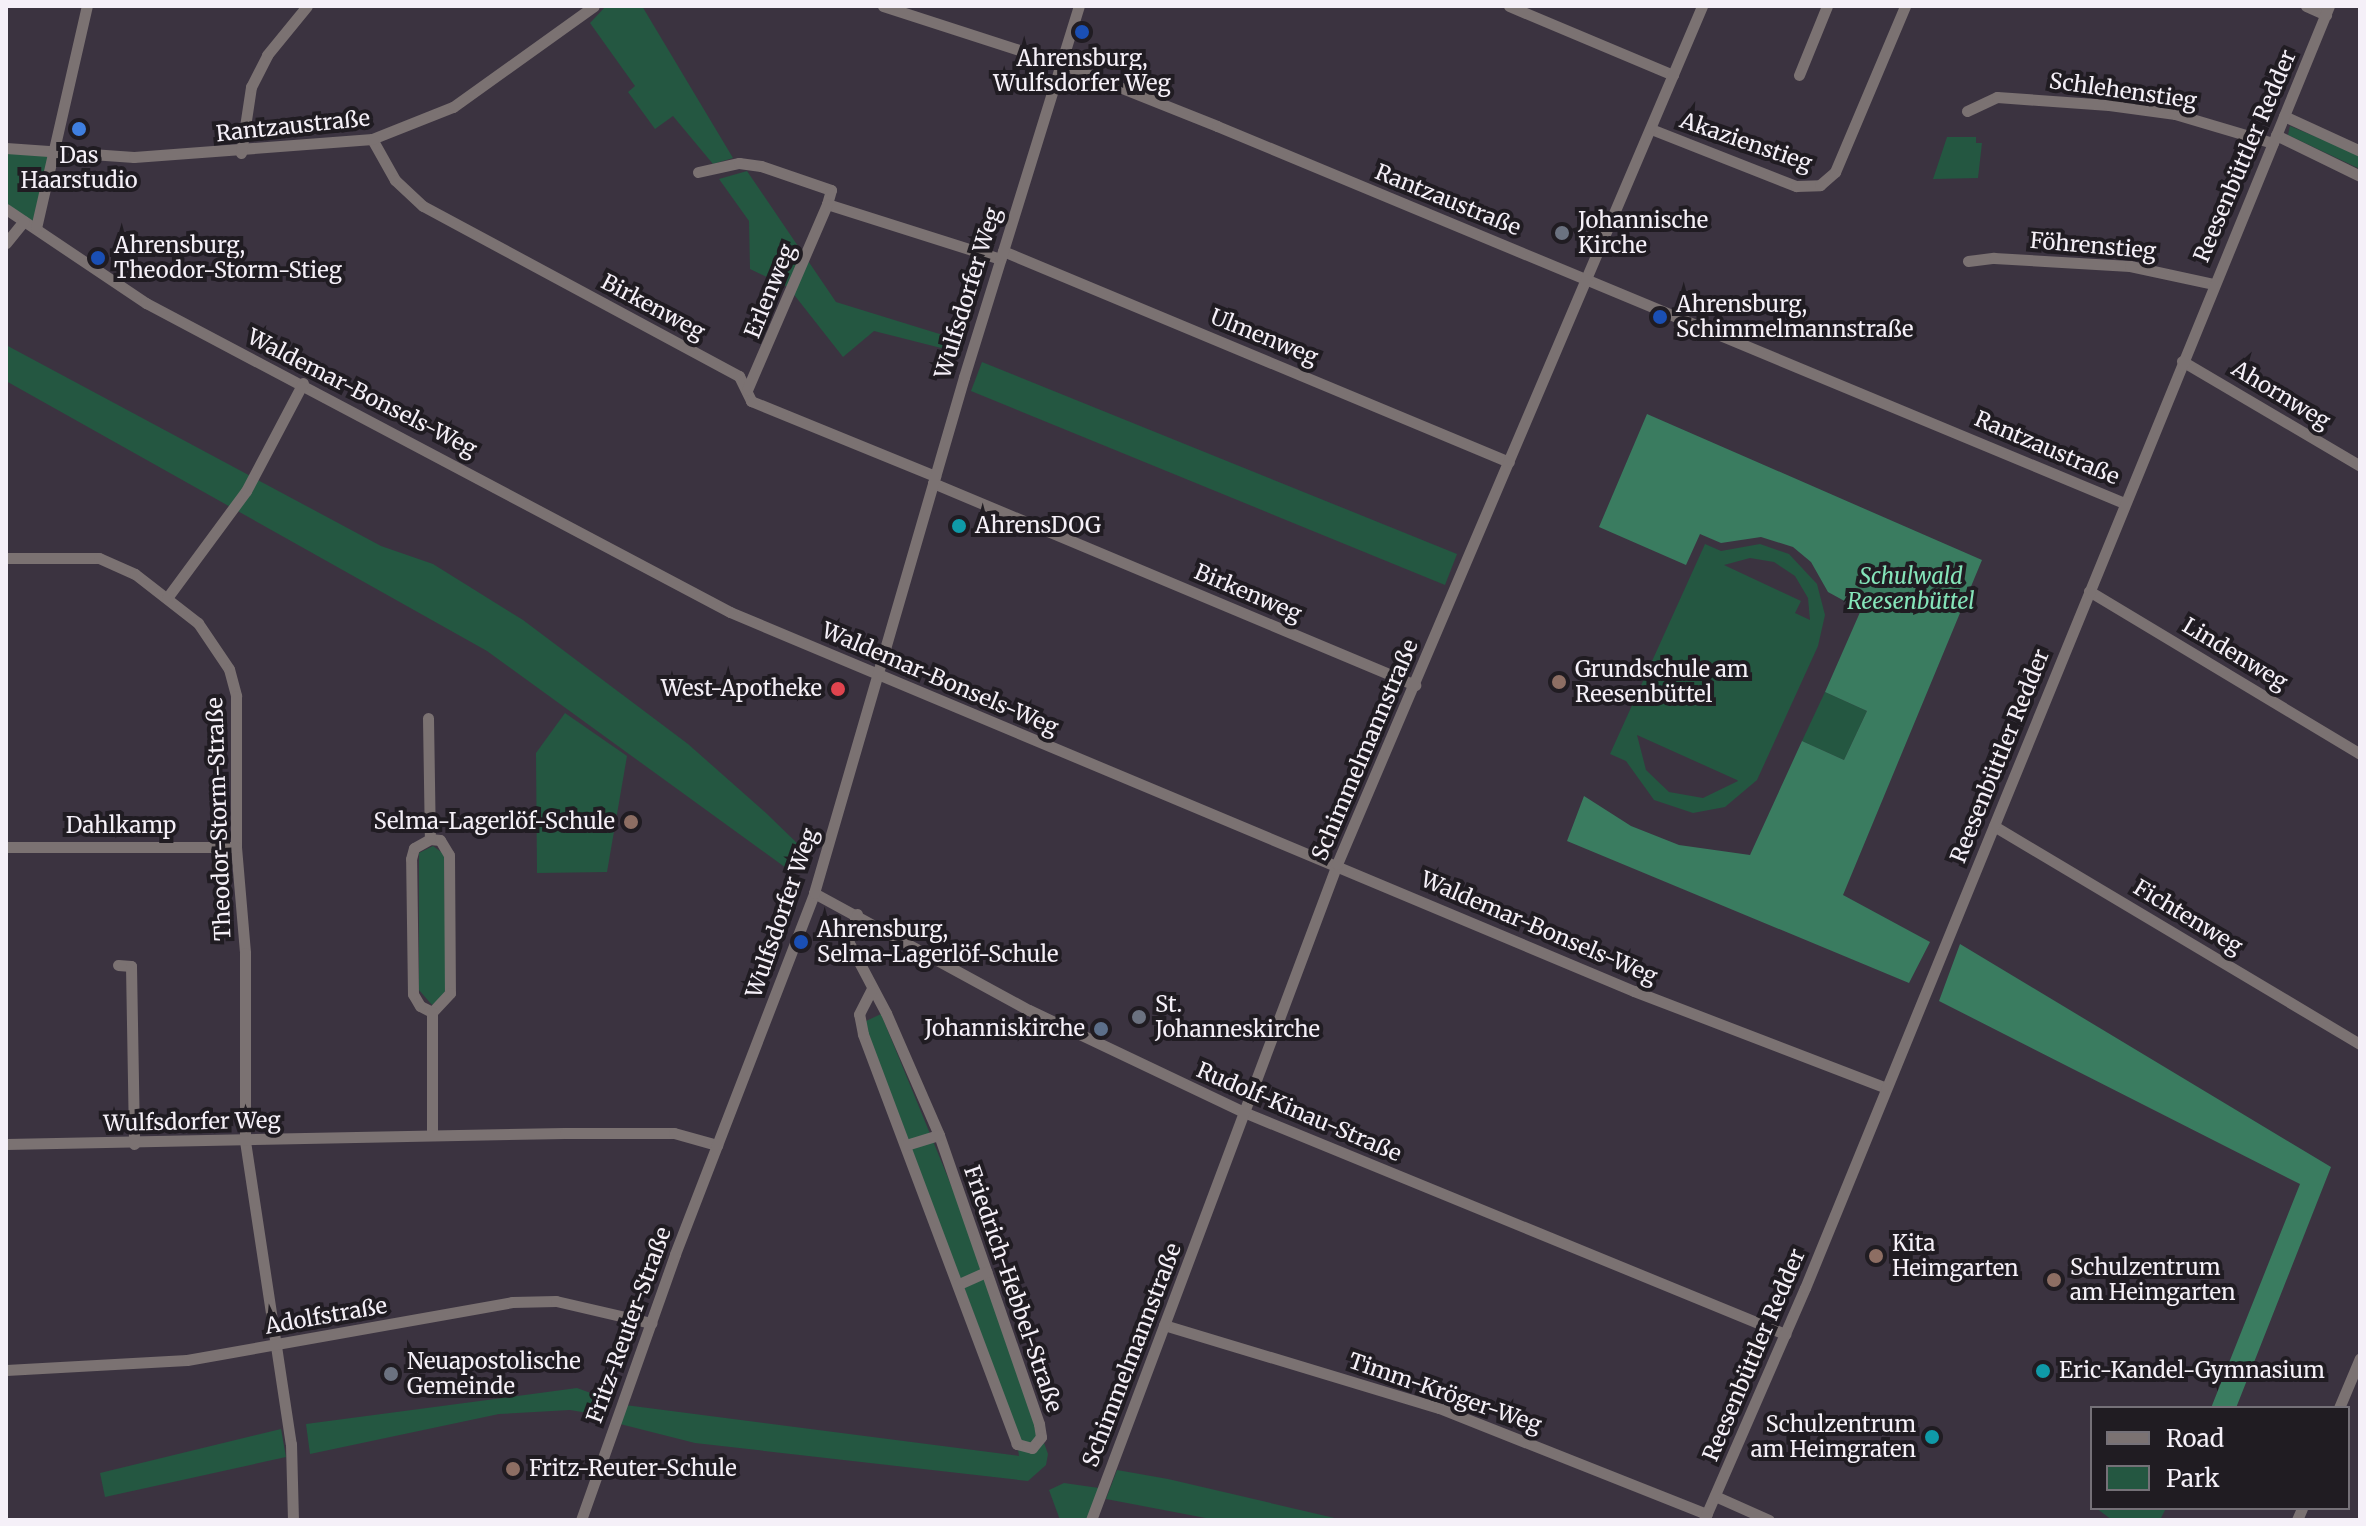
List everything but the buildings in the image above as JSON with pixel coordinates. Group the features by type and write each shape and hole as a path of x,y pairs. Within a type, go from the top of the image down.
{"street":[{"path":"36,228 87,6"},
{"path":"241,153 251,87 267,55 307,6"},
{"name":"Rantzaustraße","path":"6,148 134,157 241,153 372,139 423,122 464,100 594,6"},
{"name":"Rantzaustraße","path":"883,6 1059,63 1589,279 2124,503"},
{"name":"Wulfsdorfer Weg","path":"6,1144 674,1133 717,1145 814,893 1001,255 1079,6"},
{"path":"1509,6 1673,75"},
{"name":"Schimmelmannstraße","path":"1091,1520 1337,864 1589,279 1702,6"},
{"path":"1799,75 1827,6"},
{"name":"Akazienstieg","path":"1651,129 1796,186 1820,185 1835,172 1905,6"},
{"path":"2306,6 2328,11"},
{"name":"Reesenbüttler Redder","path":"1705,1517 1785,1334 2328,11"},
{"name":"Schlehenstieg","path":"1967,111 1997,97 2109,105 2175,114 2275,139 2360,176"},
{"path":"2284,116 2360,151"},
{"name":"Birkenweg","path":"372,139 395,180 423,206 739,376 751,401 1415,685"},
{"path":"698,172 739,163 761,166 831,190 827,204"},
{"name":"Ulmenweg","path":"827,204 1001,255 1509,462"},
{"name":"Erlenweg","path":"747,390 827,204"},
{"name":"Waldemar-Bonsels-Weg","path":"6,209 146,303 303,383 730,612 1634,991 1884,1087"},
{"path":"6,243 24,221"},
{"name":"Föhrenstieg","path":"1968,261 1994,258 2130,266 2214,284"},
{"name":"Ahornweg","path":"2182,361 2360,466"},
{"path":"167,598 246,491 303,383"},
{"name":"Theodor-Storm-Straße","path":"6,558 99,558 135,574 167,598 217,644 229,669 236,696 236,847 245,953 245,1141 273,1346 291,1444 293,1520"},
{"name":"Lindenweg","path":"2089,591 2360,754"},
{"path":"428,718 430,839"},
{"name":"Fichtenweg","path":"1994,826 2360,1044"},
{"path":"432,1012 420,1006 413,994 411,859 414,848 430,839 440,840 449,855 450,993 432,1012 432,1135"},
{"name":"Dahlkamp","path":"6,847 236,847"},
{"name":"Rudolf-Kinau-Straße","path":"814,893 1029,1010 1246,1113 1785,1334"},
{"name":"Friedrich-Hebbel-Straße","path":"857,914 848,941 871,990 886,1013 939,1135 1039,1424 1041,1437 1032,1448 1017,1444 858,1021 871,990"},
{"path":"118,965 131,966 134,1144"},
{"path":"906,1145 939,1135"},
{"name":"Fritz-Reuter-Straße","path":"581,1520 717,1145"},
{"path":"959,1284 986,1272"},
{"name":"Adolfstraße","path":"6,1370 164,1363 512,1302 556,1301 651,1323"},
{"name":"Timm-Kröger-Weg","path":"1164,1325 1439,1408 1705,1517"},
{"path":"2340,1406 2360,1358"},
{"path":"1715,1496 1769,1520"}],"green space":[{"path":"606,6 642,6 733,158 713,164 673,116 655,129 628,92 635,86 590,23"},
{"path":"2290,126 2360,155 2360,169 2288,135"},
{"path":"1947,137 1976,137 1976,143 1982,143 1978,178 1933,179"},
{"path":"6,152 49,155 33,221 6,205"},
{"path":"747,171 836,302 959,340 953,351 874,331 843,357 788,287 750,269 749,221 719,179"},
{"path":"6,345 381,546 433,564 523,620 688,744 766,813 799,845 793,873 487,651 6,381"},
{"path":"982,362 1457,554 1445,585 971,391"},
{"name":"Schulwald Reesenbüttel","path":"1647,414 1982,560 1843,895 1930,942 1909,983 1567,841 1584,796 1631,826 1679,845 1750,855 1802,741 1844,760 1867,711 1825,692 1861,610 1828,592 1811,562 1793,547 1761,537 1721,543 1700,534 1686,565 1599,527"},
{"path":"1705,544 1721,551 1760,544 1789,554 1817,584 1825,615 1818,646 1757,780 1725,807 1693,813 1654,800 1626,761 1610,754","holes":["1750,558 1774,562 1795,576 1808,598 1810,620 1795,613 1801,601 1724,565","1637,735 1737,780 1738,781 1703,798 1669,792 1646,770"]},
{"path":"1825,692 1867,711 1844,760 1802,741"},
{"path":"565,713 627,756 607,872 537,873 536,753"},
{"path":"433,846 444,854 446,985 444,996 432,1005 419,990 419,853"},
{"path":"1960,944 2331,1167 2237,1406 2212,1406 2300,1184 1939,1001"},
{"path":"881,1014 960,1207 1048,1454 1046,1465 1028,1481 695,1443 620,1424 625,1405 1019,1456 1015,1429 974,1314 869,1041 864,1022"},
{"path":"577,1388 610,1400 606,1416 570,1410 499,1414 310,1454 306,1424"},
{"path":"281,1429 286,1457 105,1497 100,1473"},
{"path":"1117,1470 1343,1520 1216,1520 1106,1499"},
{"path":"1064,1483 1099,1488 1088,1520 1060,1520 1049,1490"},
{"path":"2099,1510 2165,1510 2160,1520 2112,1520"}],"place":[{"name":"Ahrensburg, Wulfsdorfer Weg","path":"1082,32"},
{"name":"Das Haarstudio","path":"79,129"},
{"name":"Johannische Kirche","path":"1562,233"},
{"name":"Ahrensburg, Theodor-Storm-Stieg","path":"98,258"},
{"name":"Ahrensburg, Schimmelmannstraße","path":"1660,317"},
{"name":"AhrensDOG","path":"959,526"},
{"name":"Grundschule am Reesenbüttel","path":"1559,682"},
{"name":"West-Apotheke","path":"838,689"},
{"name":"Selma-Lagerlöf-Schule","path":"631,822"},
{"name":"Ahrensburg, Selma-Lagerlöf-Schule","path":"801,942"},
{"name":"St. Johanneskirche","path":"1139,1017"},
{"name":"Johanniskirche","path":"1101,1029"},
{"name":"Kita Heimgarten","path":"1876,1256"},
{"name":"Schulzentrum am Heimgarten","path":"2054,1280"},
{"name":"Eric-Kandel-Gymnasium","path":"2043,1371"},
{"name":"Neuapostolische Gemeinde","path":"391,1374"},
{"name":"Schulzentrum am Heimgraten","path":"1932,1437"},
{"name":"Fritz-Reuter-Schule","path":"513,1469"}]}
